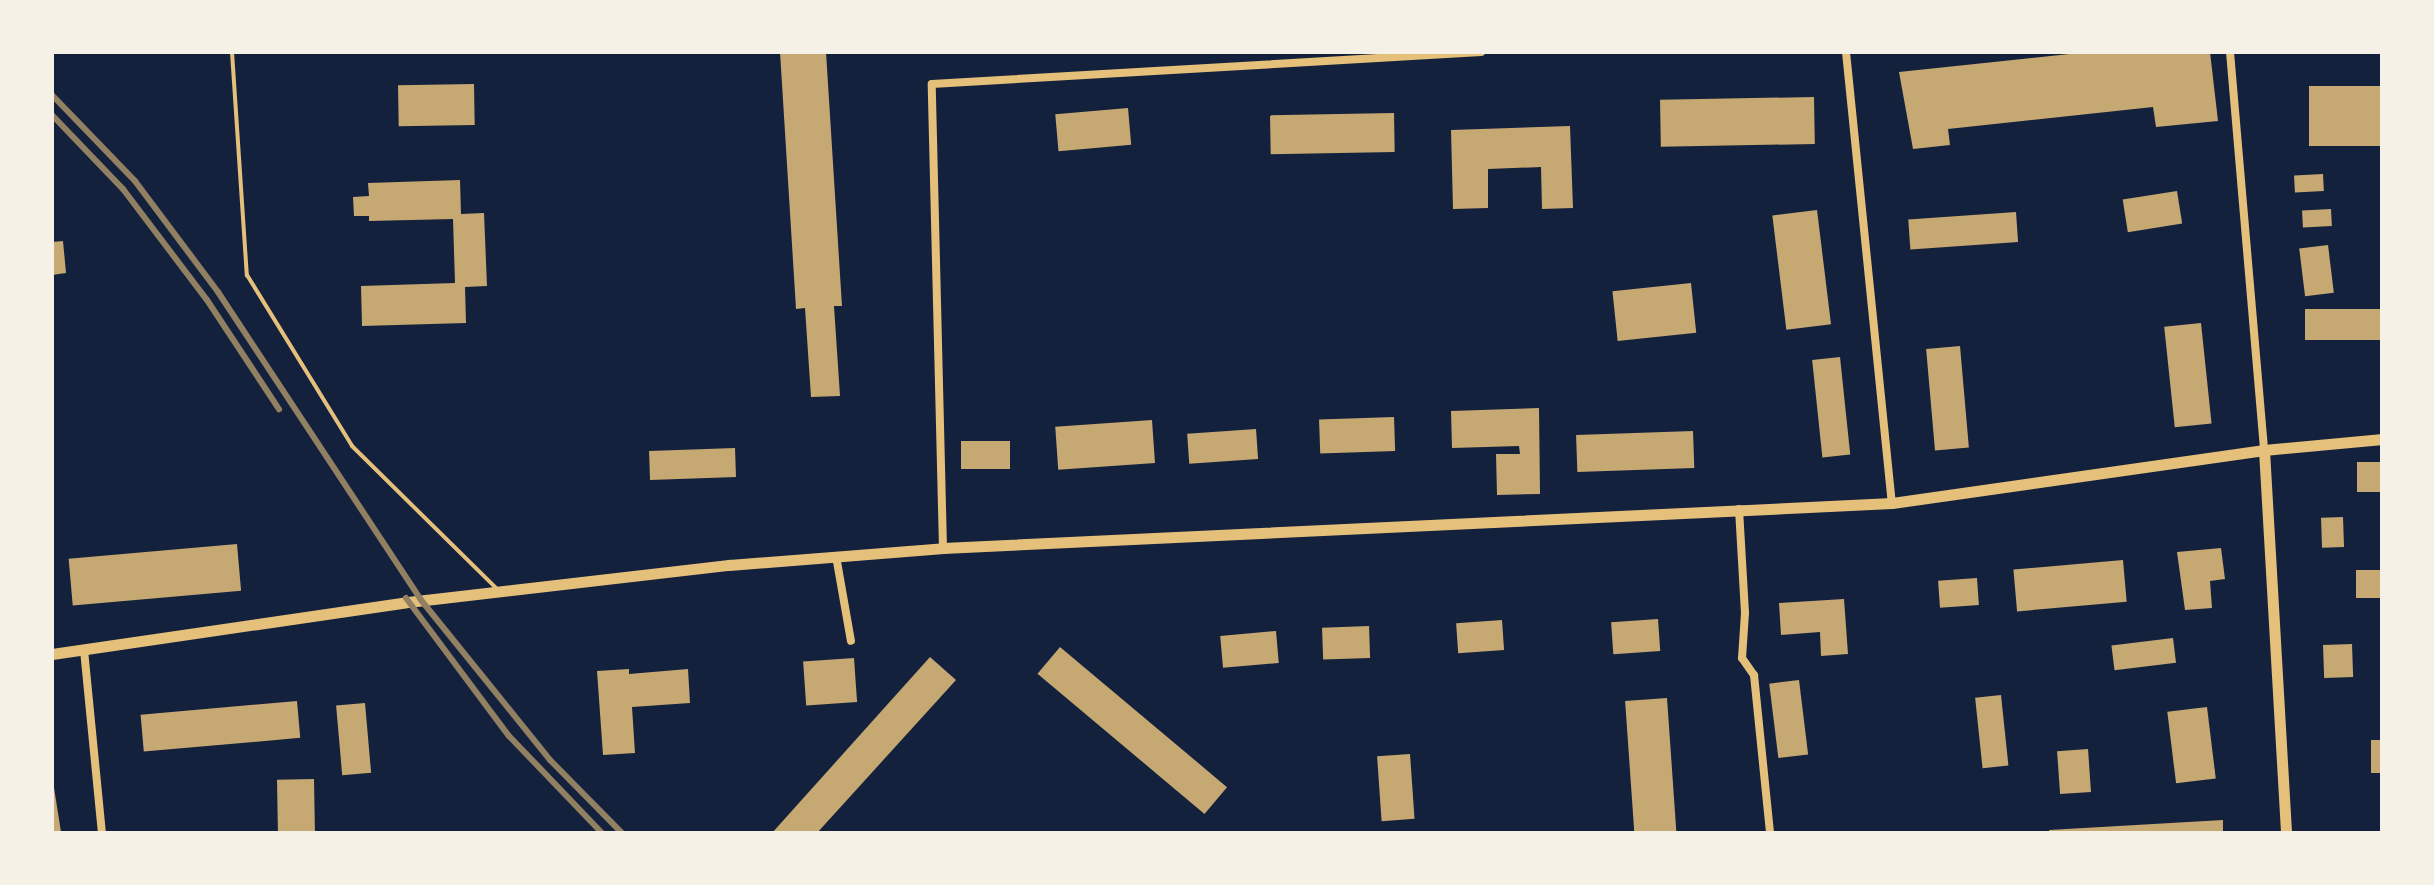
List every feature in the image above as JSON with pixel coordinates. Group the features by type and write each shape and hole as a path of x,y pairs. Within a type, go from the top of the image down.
{"main road":[{"path":"52,654 499,591 836,556 943,548 1892,503 2264,450 2382,439"},
{"path":"2264,450 2286,833"}],"street":[{"path":"943,548 932,84 1481,52"},
{"path":"1846,52 1892,503"},
{"path":"2230,52 2264,450"},
{"path":"1739,509 1745,613 1742,658 1754,675 1770,833"},
{"path":"836,556 851,641"},
{"path":"84,650 102,833"}],"lane":[{"path":"232,52 247,275 352,446 499,591"}],"building":[{"path":"780,52 826,52 842,306 834,306 840,396 811,397 805,308 796,309"},
{"path":"2088,52 2210,52 2218,121 2156,127 2153,107 1948,129 1950,145 1913,149 1899,72"},
{"path":"474,84 475,125 399,126 398,85"},
{"path":"2309,86 2382,86 2382,146 2309,146"},
{"path":"1814,97 1815,144 1661,147 1660,100"},
{"path":"1128,108 1131,145 1059,151 1055,114"},
{"path":"1394,113 1395,152 1271,154 1270,115"},
{"path":"1570,126 1573,208 1542,209 1541,167 1488,169 1488,208 1453,209 1451,130"},
{"path":"2323,174 2324,191 2295,192 2294,176"},
{"path":"460,180 461,214 484,213 487,286 465,287 466,323 362,326 361,286 455,283 453,219 369,221 369,216 354,216 353,197 369,196 368,183"},
{"path":"2177,191 2182,224 2128,232 2123,200"},
{"path":"2331,209 2332,226 2303,227 2302,211"},
{"path":"1817,210 1831,324 1786,330 1772,215"},
{"path":"2016,212 2018,242 1910,249 1908,220"},
{"path":"63,241 66,273 52,275 52,242"},
{"path":"2328,245 2334,293 2305,296 2299,249"},
{"path":"1691,283 1696,333 1618,341 1612,291"},
{"path":"2305,309 2382,309 2382,340 2305,340"},
{"path":"2201,323 2212,423 2175,427 2164,327"},
{"path":"1960,346 1969,448 1935,451 1926,349"},
{"path":"1840,357 1850,454 1822,457 1812,360"},
{"path":"1539,408 1540,494 1497,495 1496,454 1520,454 1519,446 1452,448 1451,411"},
{"path":"1394,417 1395,451 1320,454 1319,420"},
{"path":"1152,420 1155,463 1058,470 1055,427"},
{"path":"1256,429 1258,459 1189,464 1187,434"},
{"path":"1693,431 1694,468 1577,472 1576,435"},
{"path":"961,441 1010,441 1010,469 961,469"},
{"path":"735,448 736,477 650,480 649,451"},
{"path":"2357,462 2382,462 2382,492 2357,492"},
{"path":"2343,517 2344,547 2322,548 2321,518"},
{"path":"237,544 241,591 73,606 69,559"},
{"path":"2221,548 2225,579 2210,581 2212,608 2185,610 2177,552"},
{"path":"2123,560 2127,602 2017,611 2013,570"},
{"path":"2356,570 2382,570 2382,598 2356,598"},
{"path":"1977,578 1979,605 1940,608 1938,581"},
{"path":"1844,599 1848,654 1821,656 1820,632 1781,635 1779,603"},
{"path":"1658,619 1660,651 1613,654 1611,622"},
{"path":"1502,620 1504,650 1458,653 1456,623"},
{"path":"1369,626 1370,658 1323,660 1322,628"},
{"path":"1276,631 1279,663 1223,668 1220,636"},
{"path":"2173,638 2176,663 2115,670 2111,646"},
{"path":"2352,644 2353,677 2324,678 2323,645"},
{"path":"1060,647 1227,787 1205,814 1038,674"},
{"path":"930,657 956,680 817,833 772,833"},
{"path":"854,658 857,702 806,705 803,662"},
{"path":"629,669 629,674 688,669 690,703 632,707 635,753 603,755 597,671"},
{"path":"1799,680 1808,754 1778,758 1769,684"},
{"path":"2001,695 2008,766 1983,768 1975,698"},
{"path":"1667,698 1676,833 1634,833 1625,701"},
{"path":"297,701 300,738 144,752 141,715"},
{"path":"365,703 371,773 342,775 336,706"},
{"path":"2207,707 2216,778 2176,783 2167,712"},
{"path":"2371,740 2382,740 2382,773 2371,773"},
{"path":"2088,749 2091,792 2060,794 2057,751"},
{"path":"1410,754 1415,819 1382,821 1377,756"},
{"path":"52,775 61,832 53,833 52,833"},
{"path":"314,779 315,833 278,833 277,780"},
{"path":"2223,820 2223,833 2050,833 2049,830"}],"railway":[{"path":"52,95 135,181 218,292 421,600 550,760 622,833"},
{"path":"52,115 123,189 207,300 279,409"},
{"path":"406,598 509,736 602,833"}]}
